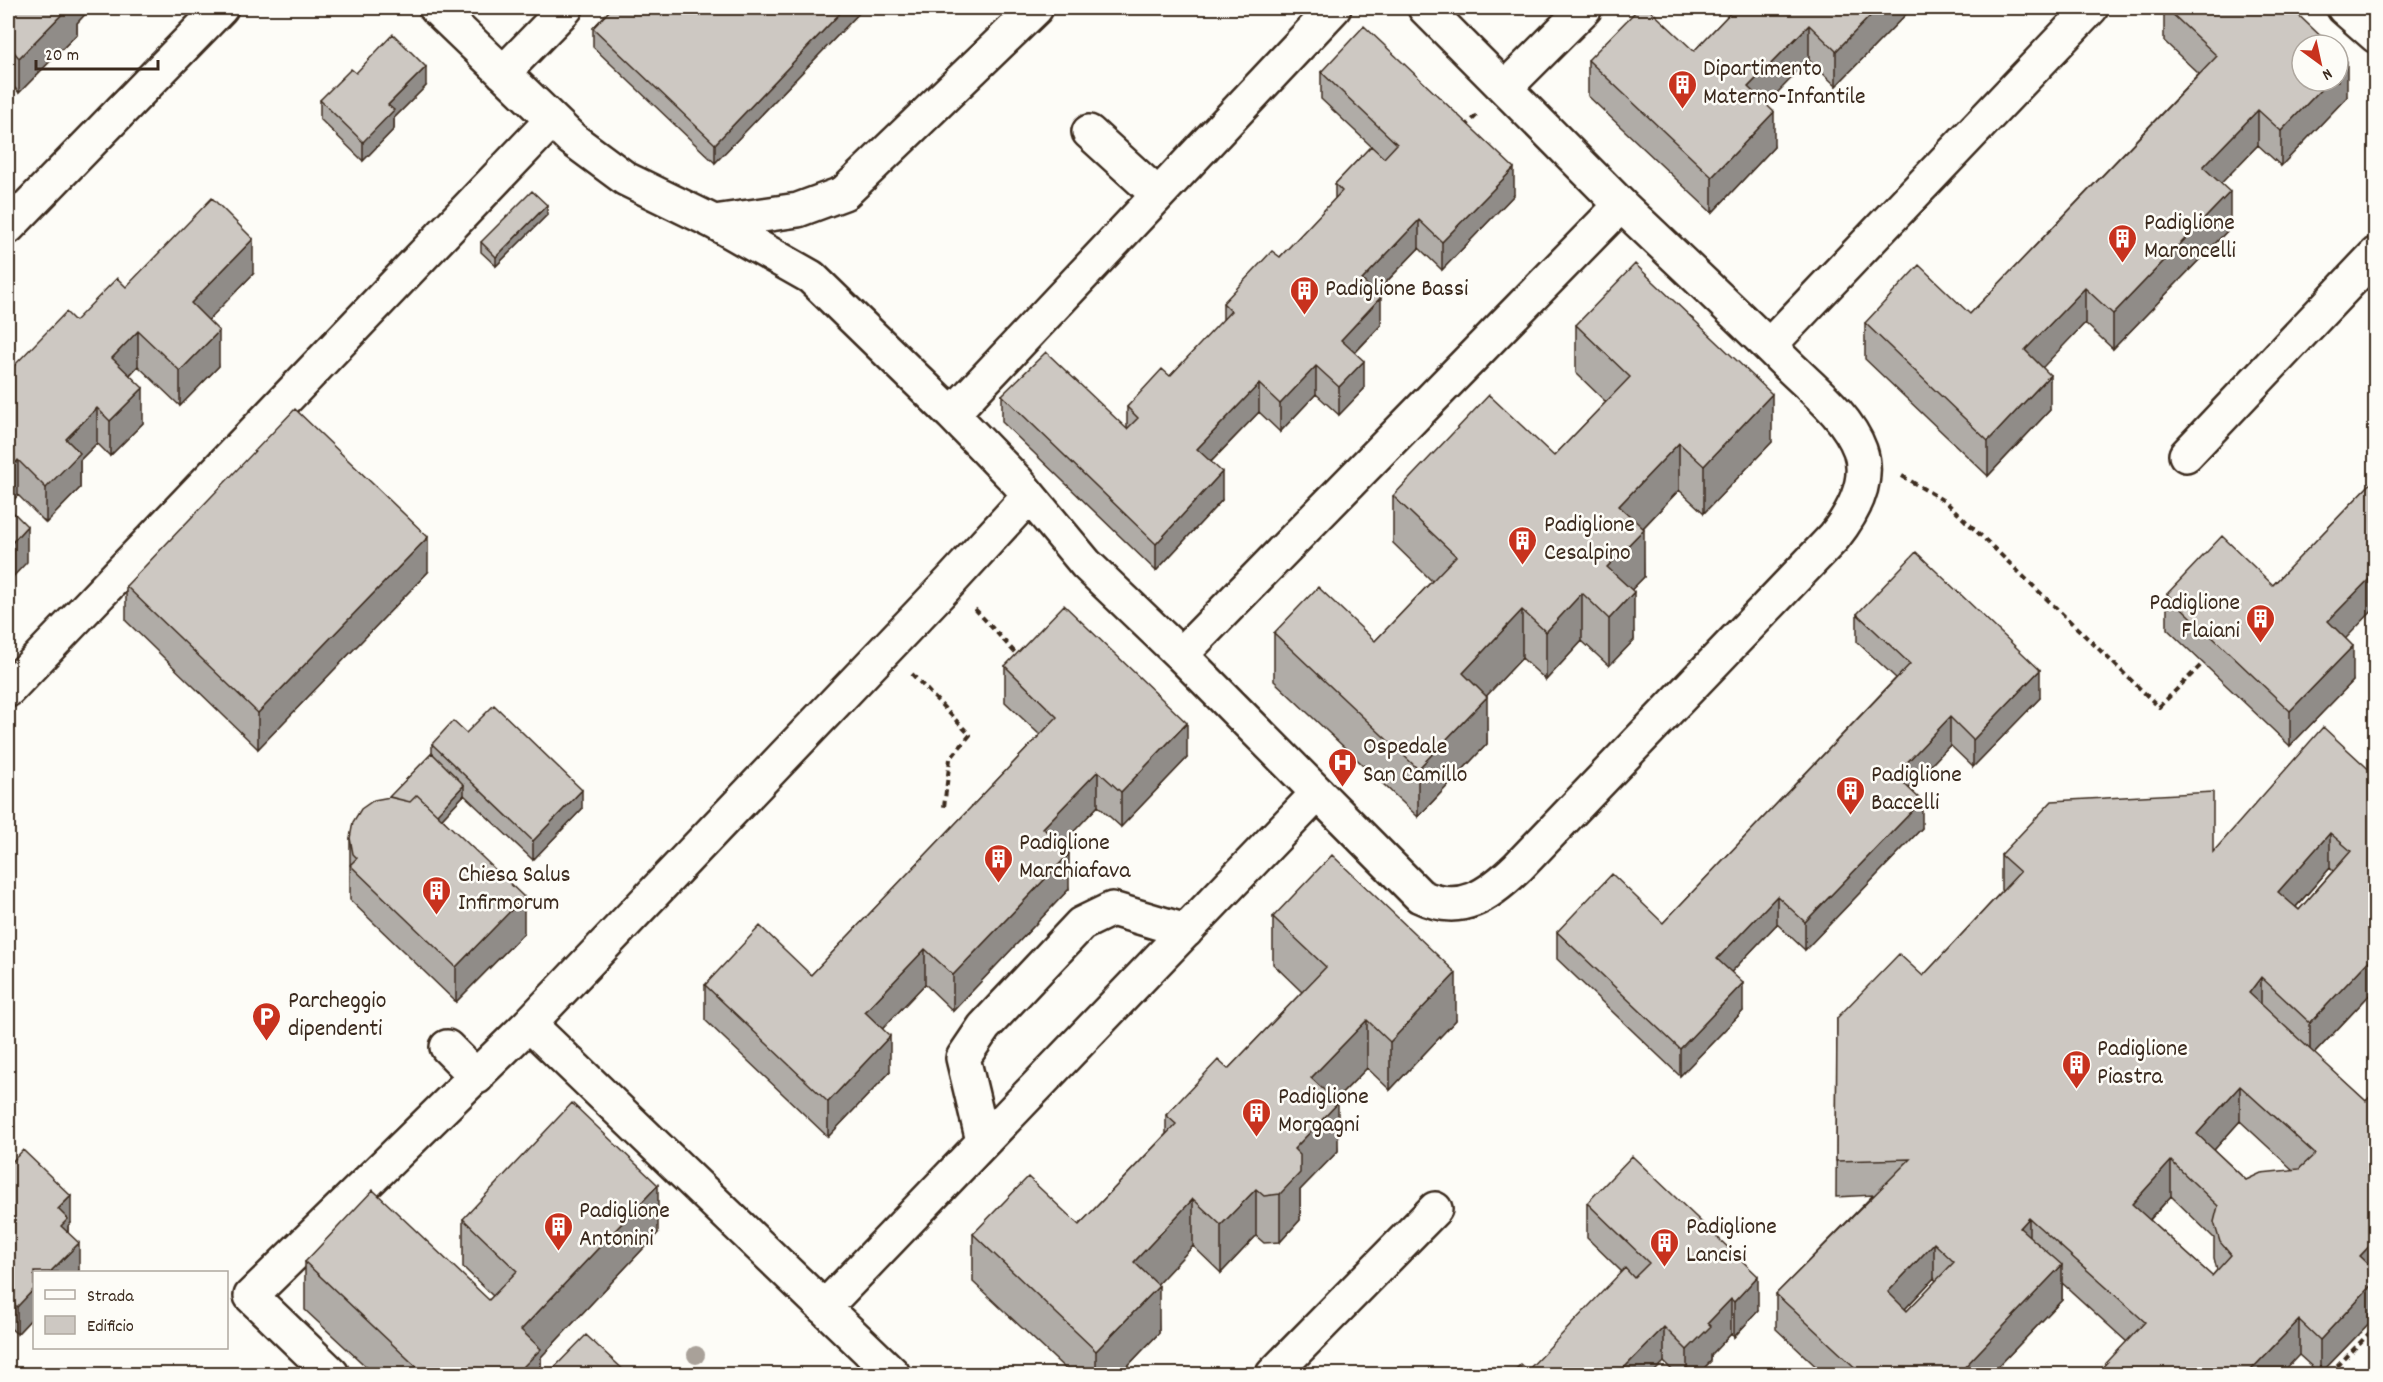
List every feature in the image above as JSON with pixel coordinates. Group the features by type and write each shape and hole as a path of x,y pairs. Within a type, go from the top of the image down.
{"lane":[{"path":"8,227 221,8"},
{"path":"436,8 572,139 626,179 714,222 811,277 952,414 1029,496 1086,564 1181,655 1420,896 1445,905 1460,904 1502,883 1834,537 1856,506 1863,468 1860,451 1844,422 1425,8"},
{"path":"503,73 566,8"},
{"path":"714,222 798,210 844,193 1036,8"},
{"path":"952,414 1334,8"},
{"path":"1506,87 1585,8"},
{"path":"1768,346 2091,8"},
{"path":"2344,8 2376,36"},
{"path":"8,690 552,120"},
{"path":"1089,132 1158,195"},
{"path":"1181,655 1621,204"},
{"path":"2186,455 2376,254"},
{"path":"332,1374 251,1296 529,1024 1029,496"},
{"path":"824,1308 1318,793"},
{"path":"983,1142 963,1058 984,1027 1081,924 1112,909 1186,931"},
{"path":"529,1024 892,1374"},
{"path":"447,1047 477,1077"},
{"path":"1273,1374 1435,1209"}],"path":[{"path":"1463,129 1506,87"},
{"path":"1860,451 1946,502 2159,707 2203,663"},
{"path":"950,582 1026,664"},
{"path":"886,648 970,735 950,759 944,807"},
{"path":"2330,1374 2376,1326"},
{"path":"2351,1342 2356,1347"}],"building":[{"path":"8,8 68,8 19,58 14,52 8,59"},
{"path":"612,8 845,8 715,144 593,28"},
{"path":"1639,8 1648,8 1694,51 1735,8 1878,8 1836,51 1809,25 1748,87 1774,112 1712,177 1588,60"},
{"name":"Padiglione Maroncelli","path":"2166,8 2291,8 2317,33 2290,33 2290,93 2317,93 2281,131 2258,110 2203,167 2230,192 2113,314 2085,288 2025,350 2050,375 1988,441 1865,323 1919,265 1970,314 2217,56"},
{"name":"Padiglione Bassi","path":"1364,26 1514,168 1442,242 1419,220 1362,280 1381,297 1341,340 1364,361 1339,387 1316,366 1280,404 1259,384 1197,449 1222,472 1156,544 1002,395 1046,352 1127,429 1138,418 1127,407 1162,369 1170,376 1231,311 1223,303 1272,251 1280,257 1342,191 1335,184 1371,146 1384,158 1397,144 1321,72"},
{"path":"393,34 426,67 388,105 394,110 363,142 320,100 351,69 356,73"},
{"path":"532,191 547,205 496,257 481,242"},
{"path":"212,198 253,239 191,303 219,331 180,371 138,331 112,358 143,388 110,421 97,408 66,439 80,453 46,488 18,460 8,471 8,372 66,312 75,321 117,278 126,287"},
{"name":"Padiglione Cesalpino","path":"1635,264 1772,394 1704,466 1679,443 1619,506 1644,529 1607,567 1634,592 1609,619 1582,593 1546,632 1522,610 1463,673 1487,697 1418,769 1274,633 1318,587 1375,641 1456,556 1393,496 1489,395 1554,456 1630,377 1576,325"},
{"path":"295,409 428,537 258,713 126,586"},
{"name":"Padiglione Flaiani","path":"2376,478 2376,572 2328,621 2353,646 2290,711 2167,594 2222,536 2273,585"},
{"path":"8,507 27,526 8,547"},
{"name":"Padiglione Baccelli","path":"1916,552 2040,670 1973,740 1950,717 1895,775 1922,801 1805,922 1777,896 1717,959 1743,983 1680,1049 1557,932 1612,874 1663,923 1910,664 1857,614"},
{"name":"Padiglione Marchiafava","path":"1064,605 1187,723 1121,792 1098,771 1043,828 1069,854 953,975 925,949 865,1012 890,1036 828,1102 705,985 760,926 811,975 1057,717 1005,666"},
{"path":"494,705 582,790 533,841 432,744 453,721 466,733"},
{"name":"Padiglione Piastra","path":"2323,727 2376,776 2376,953 2310,1023 2261,977 2249,993 2366,1101 2376,1091 2376,1239 2360,1256 2376,1271 2376,1280 2320,1340 2299,1320 2247,1374 2096,1374 2145,1322 2029,1218 2020,1228 2062,1265 1958,1374 1862,1374 1776,1294 1910,1159 1836,1161 1837,1018 1899,954 1923,976 2020,872 2001,855 2052,801 2213,792 2213,852","holes":["2330,833 2351,851 2299,910 2278,892","2240,1086 2315,1154 2299,1169 2261,1173 2246,1180 2197,1134","2171,1161 2218,1206 2214,1222 2220,1242 2231,1255 2212,1276 2132,1204","1934,1243 1954,1262 1907,1311 1888,1292"]},
{"path":"432,753 464,785 437,814 417,795 410,802 389,797"},
{"name":"Chiesa Salus Infirmorum","path":"417,795 524,897 456,967 350,865 357,858 353,854 350,838 353,822 361,809 374,800 390,797 410,802"},
{"name":"Padiglione Morgagni","path":"1332,855 1456,973 1390,1042 1367,1020 1311,1078 1338,1103 1294,1149 1300,1155 1300,1173 1280,1194 1264,1196 1256,1189 1221,1225 1193,1199 1134,1262 1159,1286 1096,1351 973,1234 1028,1177 1079,1225 1176,1124 1166,1115 1218,1060 1228,1069 1326,967 1273,917"},
{"path":"572,1103 658,1185 521,1330 541,1349 516,1374 424,1374 305,1262 373,1190 489,1300 517,1271 463,1219"},
{"path":"23,1150 71,1196 58,1209 68,1219 61,1226 79,1243 51,1271 33,1271 33,1290 17,1307 8,1298 8,1160 11,1163"},
{"path":"1632,1156 1758,1276 1734,1302 1731,1299 1708,1323 1711,1326 1687,1350 1664,1327 1618,1374 1511,1374 1521,1364 1528,1370 1625,1268 1634,1278 1649,1263 1587,1203"},
{"path":"586,1335 628,1374 548,1374"},
{"path":"541,1369 548,1374 535,1374"}],"place":[{"name":"Dipartimento Materno-Infantile","path":"1682,110"},
{"name":"Padiglione Maroncelli","path":"2123,264"},
{"name":"Padiglione Bassi","path":"1304,316"},
{"name":"Padiglione Cesalpino","path":"1523,566"},
{"name":"Padiglione Flaiani","path":"2261,644"},
{"name":"Ospedale San Camillo","path":"1342,788"},
{"name":"Padiglione Baccelli","path":"1850,816"},
{"name":"Padiglione Marchiafava","path":"998,884"},
{"name":"Chiesa Salus Infirmorum","path":"437,916"},
{"name":"Parcheggio dipendenti","path":"267,1042"},
{"name":"Padiglione Piastra","path":"2076,1090"},
{"name":"Padiglione Morgagni","path":"1257,1138"},
{"name":"Padiglione Antonini","path":"558,1252"},
{"name":"Padiglione Lancisi","path":"1665,1268"}]}
